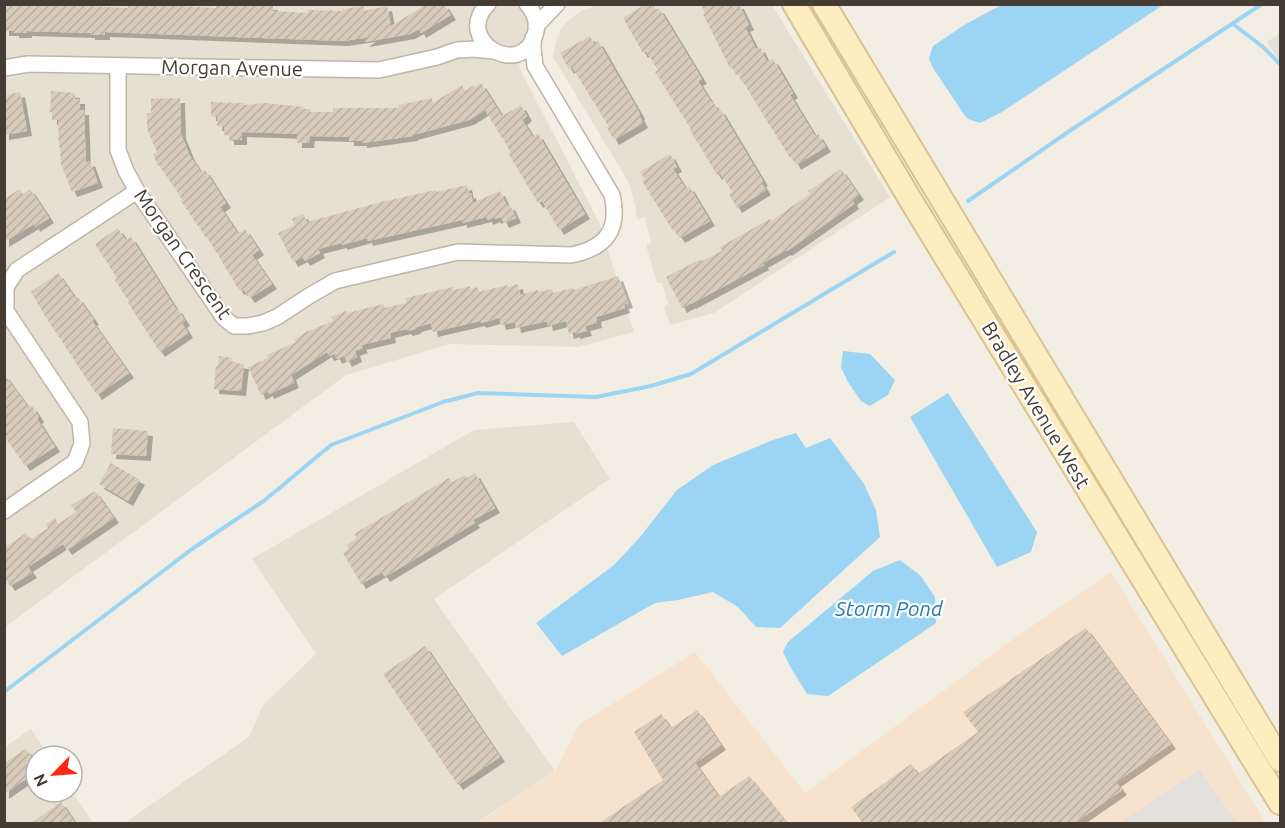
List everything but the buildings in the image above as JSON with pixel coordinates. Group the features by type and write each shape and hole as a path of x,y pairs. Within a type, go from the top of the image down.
{"main road":[{"name":"Bradley Avenue West","path":"794,4 913,204 1281,803"},
{"name":"Bradley Avenue West","path":"824,4 1281,760"}],"street":[{"path":"527,4 536,19 535,32"},
{"path":"509,55 521,52 527,47 535,32 557,4"},
{"path":"457,50 482,11"},
{"path":"482,11 479,30 481,39 493,51"},
{"name":"Morgan Crescent","path":"118,66 118,150 126,171 136,191 224,318 234,326 256,324 277,317 335,281 458,252 571,255 583,253 602,242 615,221 612,195 535,66 533,48 535,32"},
{"name":"Morgan Avenue","path":"4,68 28,64 379,70 437,57 457,50 475,49 509,55"},
{"path":"509,55 535,66"},
{"path":"4,511 75,462 82,444 80,422 6,311 6,287 17,270 136,191"}],"shaded area":[{"path":"5,5 534,5 519,67 599,222 634,332 578,347 450,344 346,375 5,627"},
{"path":"597,5 772,5 890,197 714,313 670,325 664,307 668,304 662,283 657,283 646,245 651,243 645,217 637,220 629,183 553,57 556,41 563,25 579,12"},
{"path":"1280,33 1280,62 1267,42"},
{"path":"574,422 610,479 434,599 555,771 476,823 123,824 249,737 263,705 316,654 252,559 474,430"},
{"path":"1111,572 1266,823 476,824 555,771 579,725 695,652 805,793 1016,637"},
{"path":"31,729 41,744 24,744 24,804 81,804 93,823 5,824 5,747"},
{"path":"1199,769 1237,823 1120,823"}],"water":[{"path":"1003,4 1163,5 1002,112 980,123 968,119 963,113 933,68 929,58 933,46 964,25"},
{"path":"843,351 870,354 895,380 888,395 870,406 861,401 841,367"},
{"path":"948,393 1037,532 1031,552 997,567 910,417"},
{"path":"796,433 806,448 830,438 864,484 876,510 880,537 780,628 756,627 738,607 713,592 655,603 562,656 536,623 614,565 640,537 677,490 713,465"},
{"name":"Storm Pond","path":"900,560 921,576 935,597 936,623 828,696 807,694 783,652 788,642 873,571"}],"waterway":[{"path":"968,201 1262,4"},
{"path":"1233,24 1263,47 1280,64"},
{"path":"4,692 192,549 265,500 331,445 443,402 478,393 596,397 651,386 691,374 894,252"}]}
